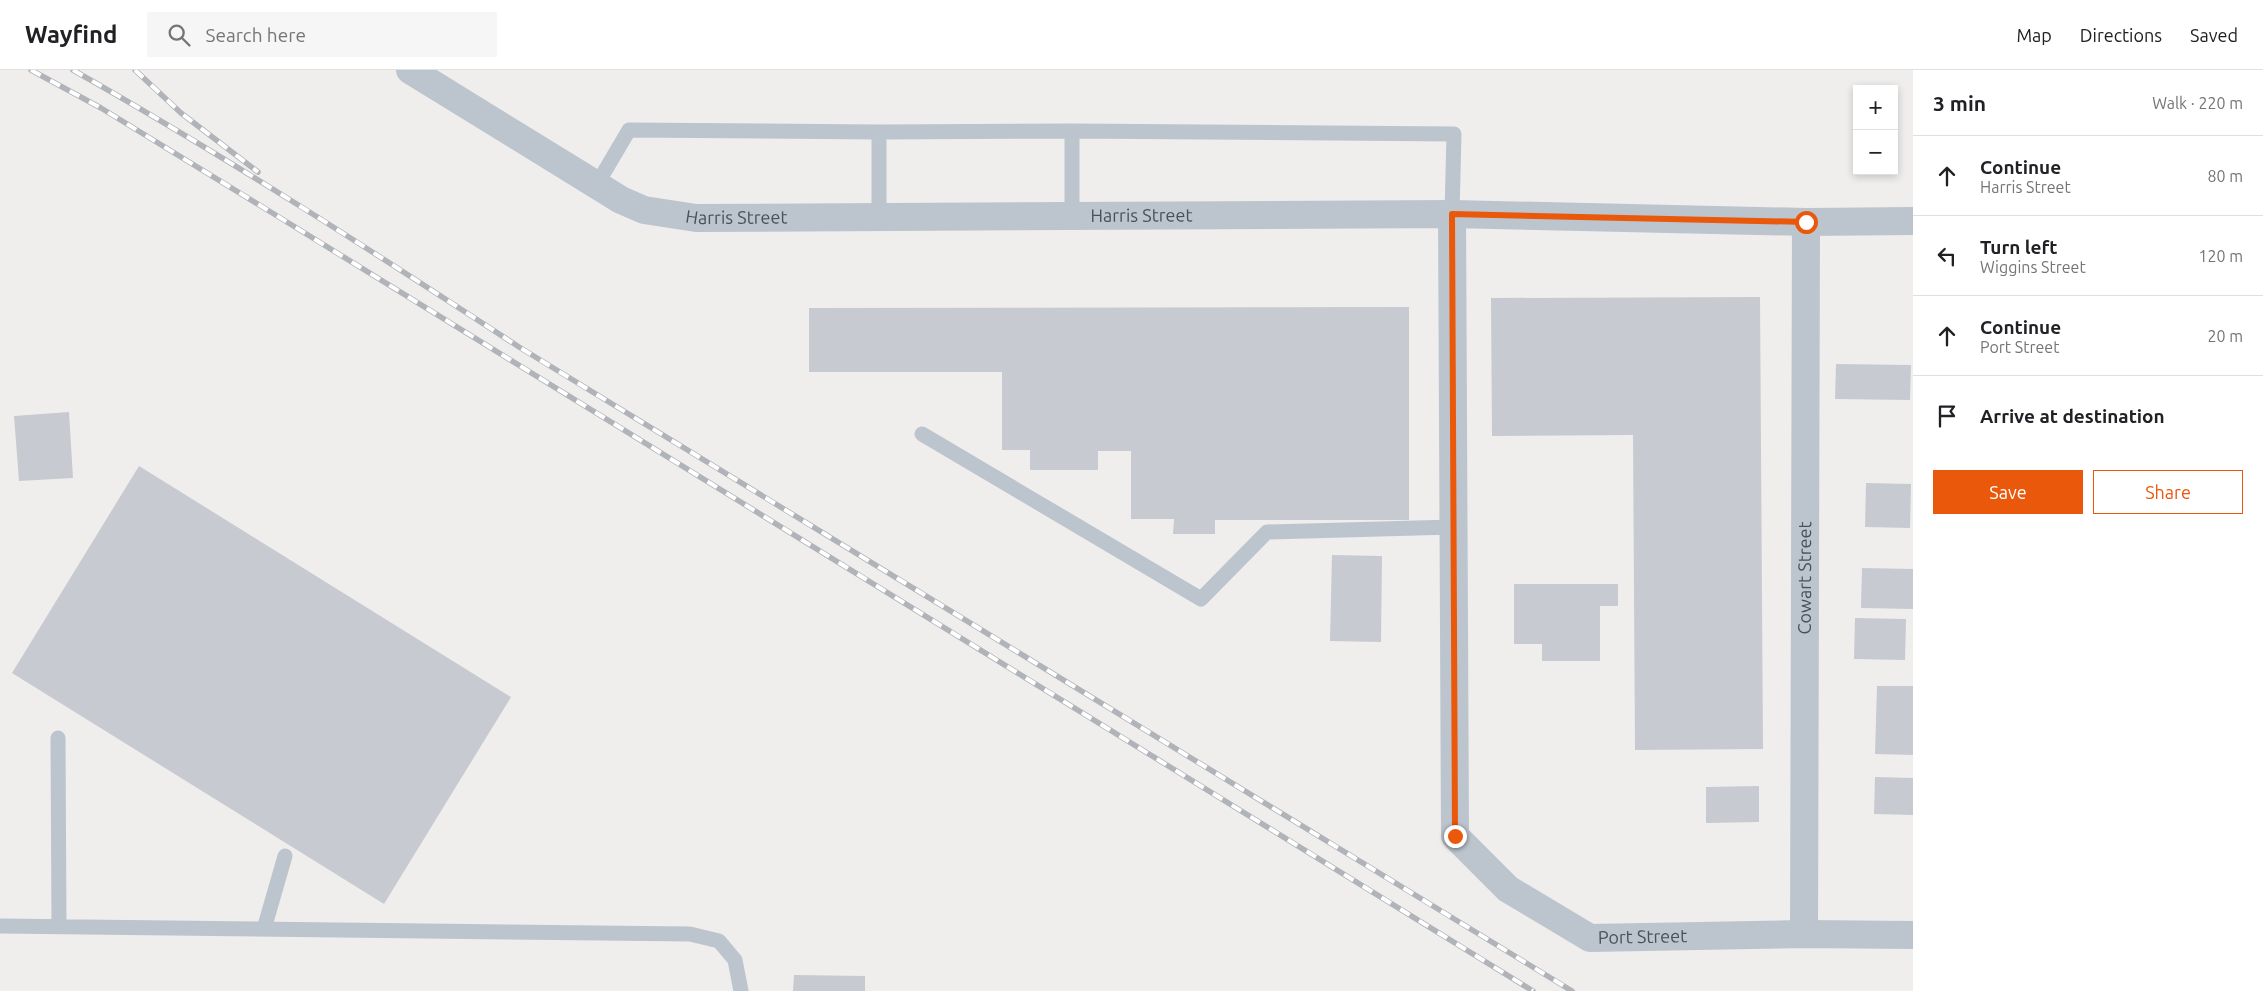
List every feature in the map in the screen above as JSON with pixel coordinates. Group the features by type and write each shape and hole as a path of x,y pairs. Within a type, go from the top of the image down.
{"street":[{"name":"Harris Street","path":"410,70 621,200 644,210 696,218 1452,214 1806,222 1913,221"},
{"name":"Port Street","path":"1452,214 1455,836 1508,889 1590,938 1804,934 1913,935"},
{"name":"Cowart Street","path":"1804,934 1806,222"}],"lane":[{"path":"596,186 630,130 1454,134 1452,214"},
{"path":"1072,131 1072,216"},
{"path":"879,132 879,217"},
{"path":"922,434 1202,599 1267,532 1454,527"},
{"path":"58,738 58,926"},
{"path":"264,929 285,856"},
{"path":"0,926 690,934 719,941 735,960 741,991"}],"building":[{"path":"1760,297 1763,749 1635,750 1633,435 1492,436 1491,298"},
{"path":"1409,307 1409,520 1215,520 1215,534 1173,534 1174,519 1131,519 1131,451 1098,451 1098,470 1030,470 1030,450 1002,450 1002,372 809,372 809,308"},
{"path":"1836,364 1911,365 1910,400 1835,399"},
{"path":"69,412 73,478 19,481 14,416"},
{"path":"139,466 511,697 384,904 12,673"},
{"path":"1866,483 1911,484 1910,528 1865,527"},
{"path":"1332,555 1382,556 1381,642 1330,641"},
{"path":"1862,568 1913,569 1913,609 1861,608"},
{"path":"1514,584 1618,584 1618,606 1600,606 1600,661 1542,661 1542,644 1514,644"},
{"path":"1855,618 1906,619 1905,660 1854,659"},
{"path":"1877,686 1913,686 1913,755 1875,754"},
{"path":"1875,777 1913,778 1913,815 1874,814"},
{"path":"1759,786 1759,822 1706,823 1706,787"},
{"path":"794,975 865,976 865,991 793,991"}],"railway":[{"path":"31,70 101,108 274,214 1533,991"},
{"path":"73,70 242,170 519,347 1572,991"},
{"path":"135,70 181,113 258,172"}],"route":[{"path":"1455,836 1452,214 1806,222"}]}
